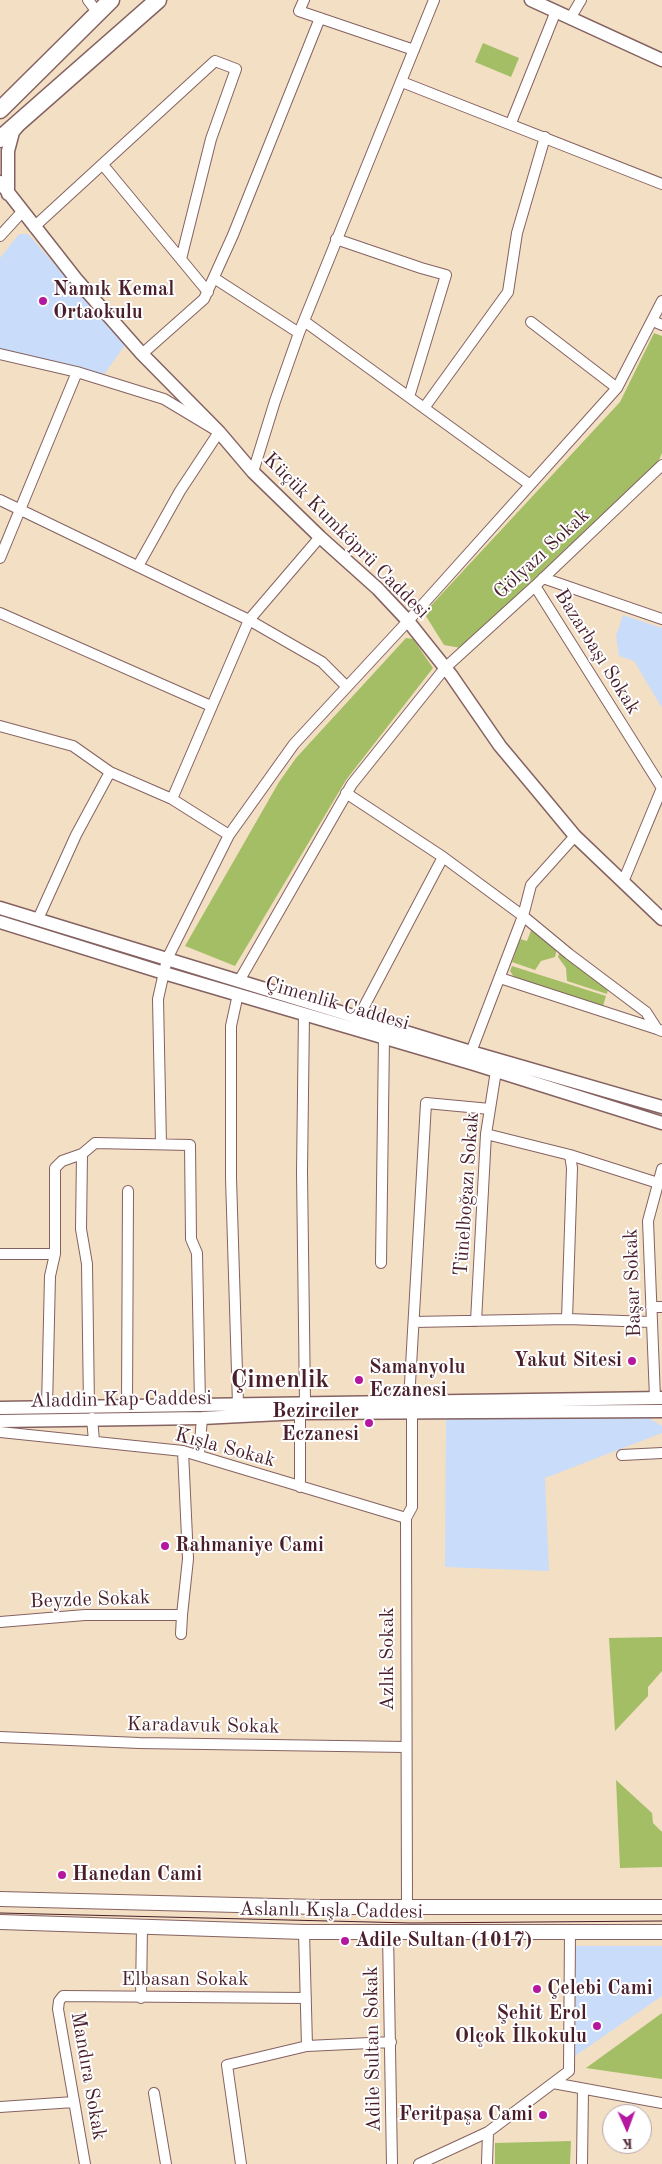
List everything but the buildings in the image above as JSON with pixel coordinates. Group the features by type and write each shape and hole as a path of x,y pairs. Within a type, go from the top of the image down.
{"main road":[{"path":"2,108 93,6 111,0"},
{"path":"0,139 158,0"},
{"name":"Aslanlı Kışla Caddesi","path":"0,1898 407,1908 662,1907"},
{"name":"Aslanlı Kışla Caddesi","path":"0,1922 304,1932 662,1932"}],"street":[{"path":"304,0 299,11 414,50"},
{"path":"253,472 274,401 299,333 434,0"},
{"path":"531,0 662,60"},
{"path":"571,18 581,0"},
{"path":"512,123 556,11"},
{"path":"142,354 204,299 208,292 233,235 320,18"},
{"path":"34,227 215,61 236,70 211,139 181,259"},
{"path":"402,82 512,123 662,184"},
{"path":"4,191 8,151 13,132 31,111"},
{"path":"424,408 508,292 517,233 545,137"},
{"path":"103,165 208,292"},
{"name":"Küçük Kumköprü Caddesi","path":"0,182 4,191 142,354 218,432 253,472 320,537 378,588 408,621 445,668 500,746 576,836 662,920"},
{"path":"0,236 22,212"},
{"path":"336,239 446,275 409,397"},
{"path":"214,278 299,333"},
{"path":"161,1144 158,999 167,959 229,835 294,744 408,621 617,388 657,323 662,301"},
{"path":"304,321 530,484"},
{"path":"532,322 617,388"},
{"path":"0,354 76,372 164,399 218,432 180,491 138,566"},
{"path":"0,558 76,372"},
{"name":"Gölyazı Sokak","path":"239,981 346,793 445,668 544,578 662,465"},
{"path":"0,500 249,620 322,662 347,687"},
{"path":"172,799 210,706 249,620 320,537"},
{"path":"544,578 662,619"},
{"name":"Bazarbaşı Sokak","path":"535,586 662,788"},
{"path":"0,613 210,706"},
{"path":"0,726 73,746 110,772 172,799 229,835"},
{"path":"38,919 76,835 110,772"},
{"path":"623,882 660,800 662,788"},
{"path":"346,793 443,857 523,916 569,954 646,1012 659,1030"},
{"path":"471,1052 523,916 531,885 576,836"},
{"path":"358,1018 443,857"},
{"name":"Çimenlik Caddesi","path":"0,908 471,1052 662,1107"},
{"name":"Çimenlik Caddesi","path":"0,922 164,973 496,1071 662,1123"},
{"path":"500,978 659,1030"},
{"path":"238,994 231,1026 231,1045 232,1178 238,1404"},
{"path":"300,1487 303,1407 302,1172 304,1014"},
{"path":"381,1263 384,1038"},
{"name":"Tünelboğazı Sokak","path":"476,1321 486,1134 496,1071"},
{"name":"Azlık Sokak","path":"407,1908 405,1747 406,1518 412,1507 411,1407 426,1103 490,1109"},
{"path":"486,1134 570,1155 658,1183"},
{"path":"47,1407 50,1276 55,1254 55,1168 62,1161 82,1154 95,1143 190,1145 191,1239 197,1254 200,1404"},
{"path":"82,1154 81,1228 87,1264 91,1412 94,1441"},
{"path":"567,1319 572,1168 570,1155"},
{"name":"Başar Sokak","path":"658,1404 651,1322 657,1307 648,1221 662,1169"},
{"path":"127,1406 128,1191"},
{"path":"0,1254 55,1254"},
{"path":"414,1322 567,1319 651,1322"},
{"name":"Aladdin Kap Caddesi","path":"0,1420 91,1412 127,1406 200,1404 303,1407 658,1404"},
{"name":"Aladdin Kap Caddesi","path":"0,1408 47,1407 91,1412 202,1418 303,1407"},
{"path":"199,1455 202,1418"},
{"name":"Kışla Sokak","path":"0,1432 184,1451 406,1518"},
{"path":"181,1634 188,1559 184,1451"},
{"path":"622,1455 662,1453"},
{"name":"Beyzde Sokak","path":"0,1622 85,1615 182,1614"},
{"name":"Karadavuk Sokak","path":"0,1737 139,1743 405,1747"},
{"path":"141,1998 142,1927"},
{"path":"304,1932 307,2046"},
{"path":"419,2164 488,2132 569,2071 570,1932"},
{"name":"Adile Sultan Sokak","path":"388,1933 392,2164"},
{"name":"Elbasan Sokak","path":"63,1996 306,1998"},
{"name":"Mandıra Sokak","path":"63,1996 59,2001 58,2009 86,2164"},
{"path":"241,2164 227,2065 307,2046 391,2042"},
{"path":"554,2082 583,2090 662,2103"},
{"path":"582,2164 583,2090"},
{"path":"154,2094 166,2164"},
{"path":"0,2107 74,2102"},
{"path":"488,2132 488,2164"}],"shaded area":[{"name":"Namık Kemal Ortaokulu","path":"19,234 28,234 125,345 103,376 0,352 0,258"},
{"path":"623,615 662,628 662,708 634,661 619,656 616,636"},
{"path":"647,1417 662,1426 662,1433 545,1478 549,1571 445,1567 446,1419"},
{"name":"Şehit Erol Olçok İlkokulu","path":"576,1946 662,1946 662,1996 575,2056"}],"green space":[{"path":"483,43 519,58 511,77 475,62"},
{"path":"654,333 662,336 662,453 658,462 461,648 444,645 424,613 620,402"},
{"path":"406,638 413,639 433,668 346,780 235,966 185,946 279,782 296,758"},
{"path":"532,928 557,948 555,957 541,961 535,970 512,962 520,939 527,941"},
{"path":"560,951 608,989 607,994 567,981 566,968 558,957"},
{"path":"512,966 606,996 603,1006 514,977 510,971"},
{"path":"662,1637 662,1671 648,1687 648,1696 615,1731 609,1638"},
{"path":"616,1780 652,1813 653,1823 662,1832 662,1867 620,1868"},
{"path":"662,2013 662,2079 586,2068"},
{"path":"571,2141 570,2164 495,2164 495,2143"}],"tram line":[{"path":"0,1913 411,1923 662,1921"}],"place":[{"name":"Namık Kemal Ortaokulu","path":"43,301"},
{"name":"Yakut Sitesi","path":"632,1361"},
{"name":"Samanyolu Eczanesi","path":"359,1380"},
{"name":"Bezirciler Eczanesi","path":"369,1423"},
{"name":"Rahmaniye Cami","path":"165,1546"},
{"name":"Hanedan Cami","path":"62,1875"},
{"name":"Adile Sultan (1017)","path":"345,1941"},
{"name":"Çelebi Cami","path":"537,1989"},
{"name":"Şehit Erol Olçok İlkokulu","path":"597,2026"},
{"name":"Feritpaşa Cami","path":"543,2115"}],"district":[{"name":"Çimenlik","path":"280,1380"}]}
